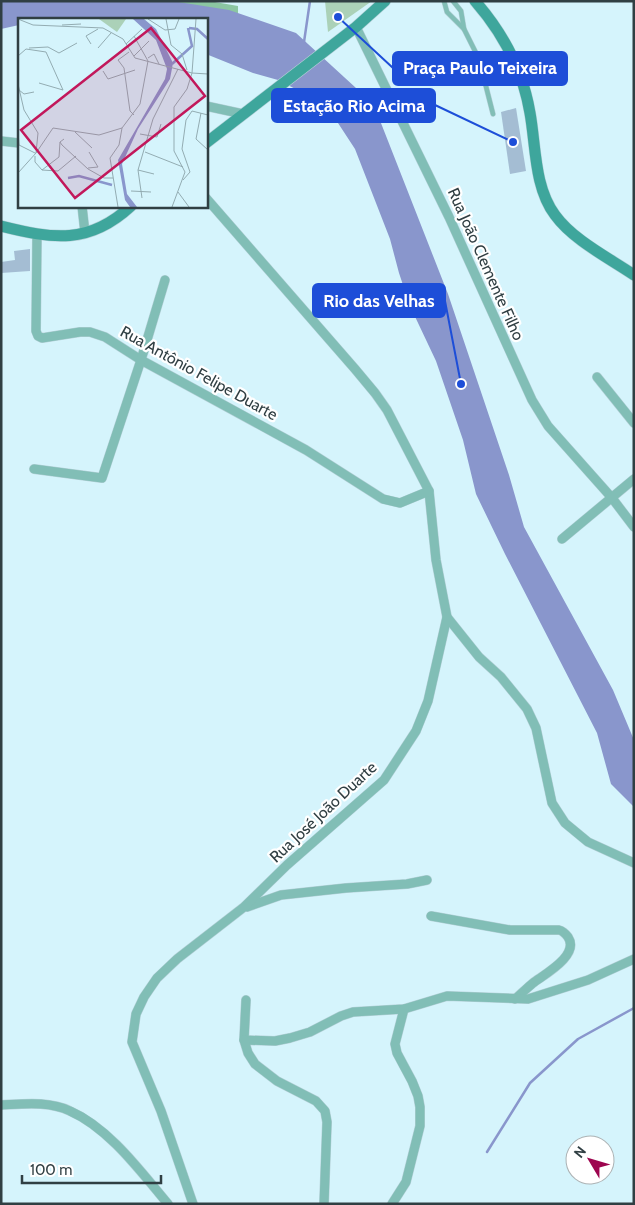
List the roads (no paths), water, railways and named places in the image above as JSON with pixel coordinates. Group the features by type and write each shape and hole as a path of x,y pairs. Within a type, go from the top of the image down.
{"main road":[{"path":"476,1 503,38 526,92 541,184 554,213 581,240 634,276"},
{"path":"208,142 382,5"},
{"path":"1,226 37,235 57,237 86,233 110,224 129,208"}],"street":[{"name":"Rua João Clemente Filho","path":"356,27 449,217 532,400 548,426 612,498 634,527"},
{"path":"208,106 243,114"},
{"path":"1,141 18,143"},
{"path":"208,200 376,393 387,410 429,491 436,560 447,617 479,657 501,677 527,709 536,728 552,803 565,823 588,842 634,863"},
{"path":"82,208 86,233"},
{"name":"Rua Antônio Felipe Duarte","path":"37,235 37,335 42,338 80,332 93,333 104,337 142,360 306,450 383,500 400,502 429,491"},
{"path":"34,469 102,478 142,360 165,280"},
{"path":"596,377 634,423"},
{"path":"562,539 634,479"},
{"name":"Rua José João Duarte","path":"193,1204 161,1111 132,1042 136,1014 144,997 158,978 177,959 244,907 384,780 416,731 428,701 447,617"},
{"name":"Rua José João Duarte","path":"244,907 281,895 407,884 427,880"},
{"path":"431,916 510,930 559,930 564,932 571,941 569,953 551,971 515,999"},
{"path":"244,1040 274,1041 290,1038 310,1032 353,1012 404,1009 447,996 528,998 588,980 634,959"},
{"path":"246,1000 244,1040 248,1053 255,1064 277,1081 316,1101 325,1111 327,1122 324,1204"},
{"path":"392,1204 406,1182 420,1126 418,1096 397,1053 395,1044 404,1009"},
{"path":"1,1105 45,1104 65,1109 78,1115 111,1139 168,1204"}],"lane":[{"path":"444,1 446,12 464,29"},
{"path":"453,1 461,11 464,29 479,59 493,114"}],"water":[{"path":"1,1 172,1 229,10 296,33 356,88 379,118 448,294 509,475 524,527 613,690 634,740 634,807 611,784 597,733 476,494 463,440 436,361 410,306 390,239 355,149 338,123 309,96 278,80 253,73 208,55 208,18 18,18 18,25 1,29"}],"waterway":[{"path":"304,42 310,1"},
{"path":"487,1152 530,1083 578,1039 634,1008"}],"place":[{"name":"Praça Paulo Teixeira","path":"338,17"},
{"name":"Estação Rio Acima","path":"513,142"},
{"name":"Rio das Velhas","path":"461,384"}]}
